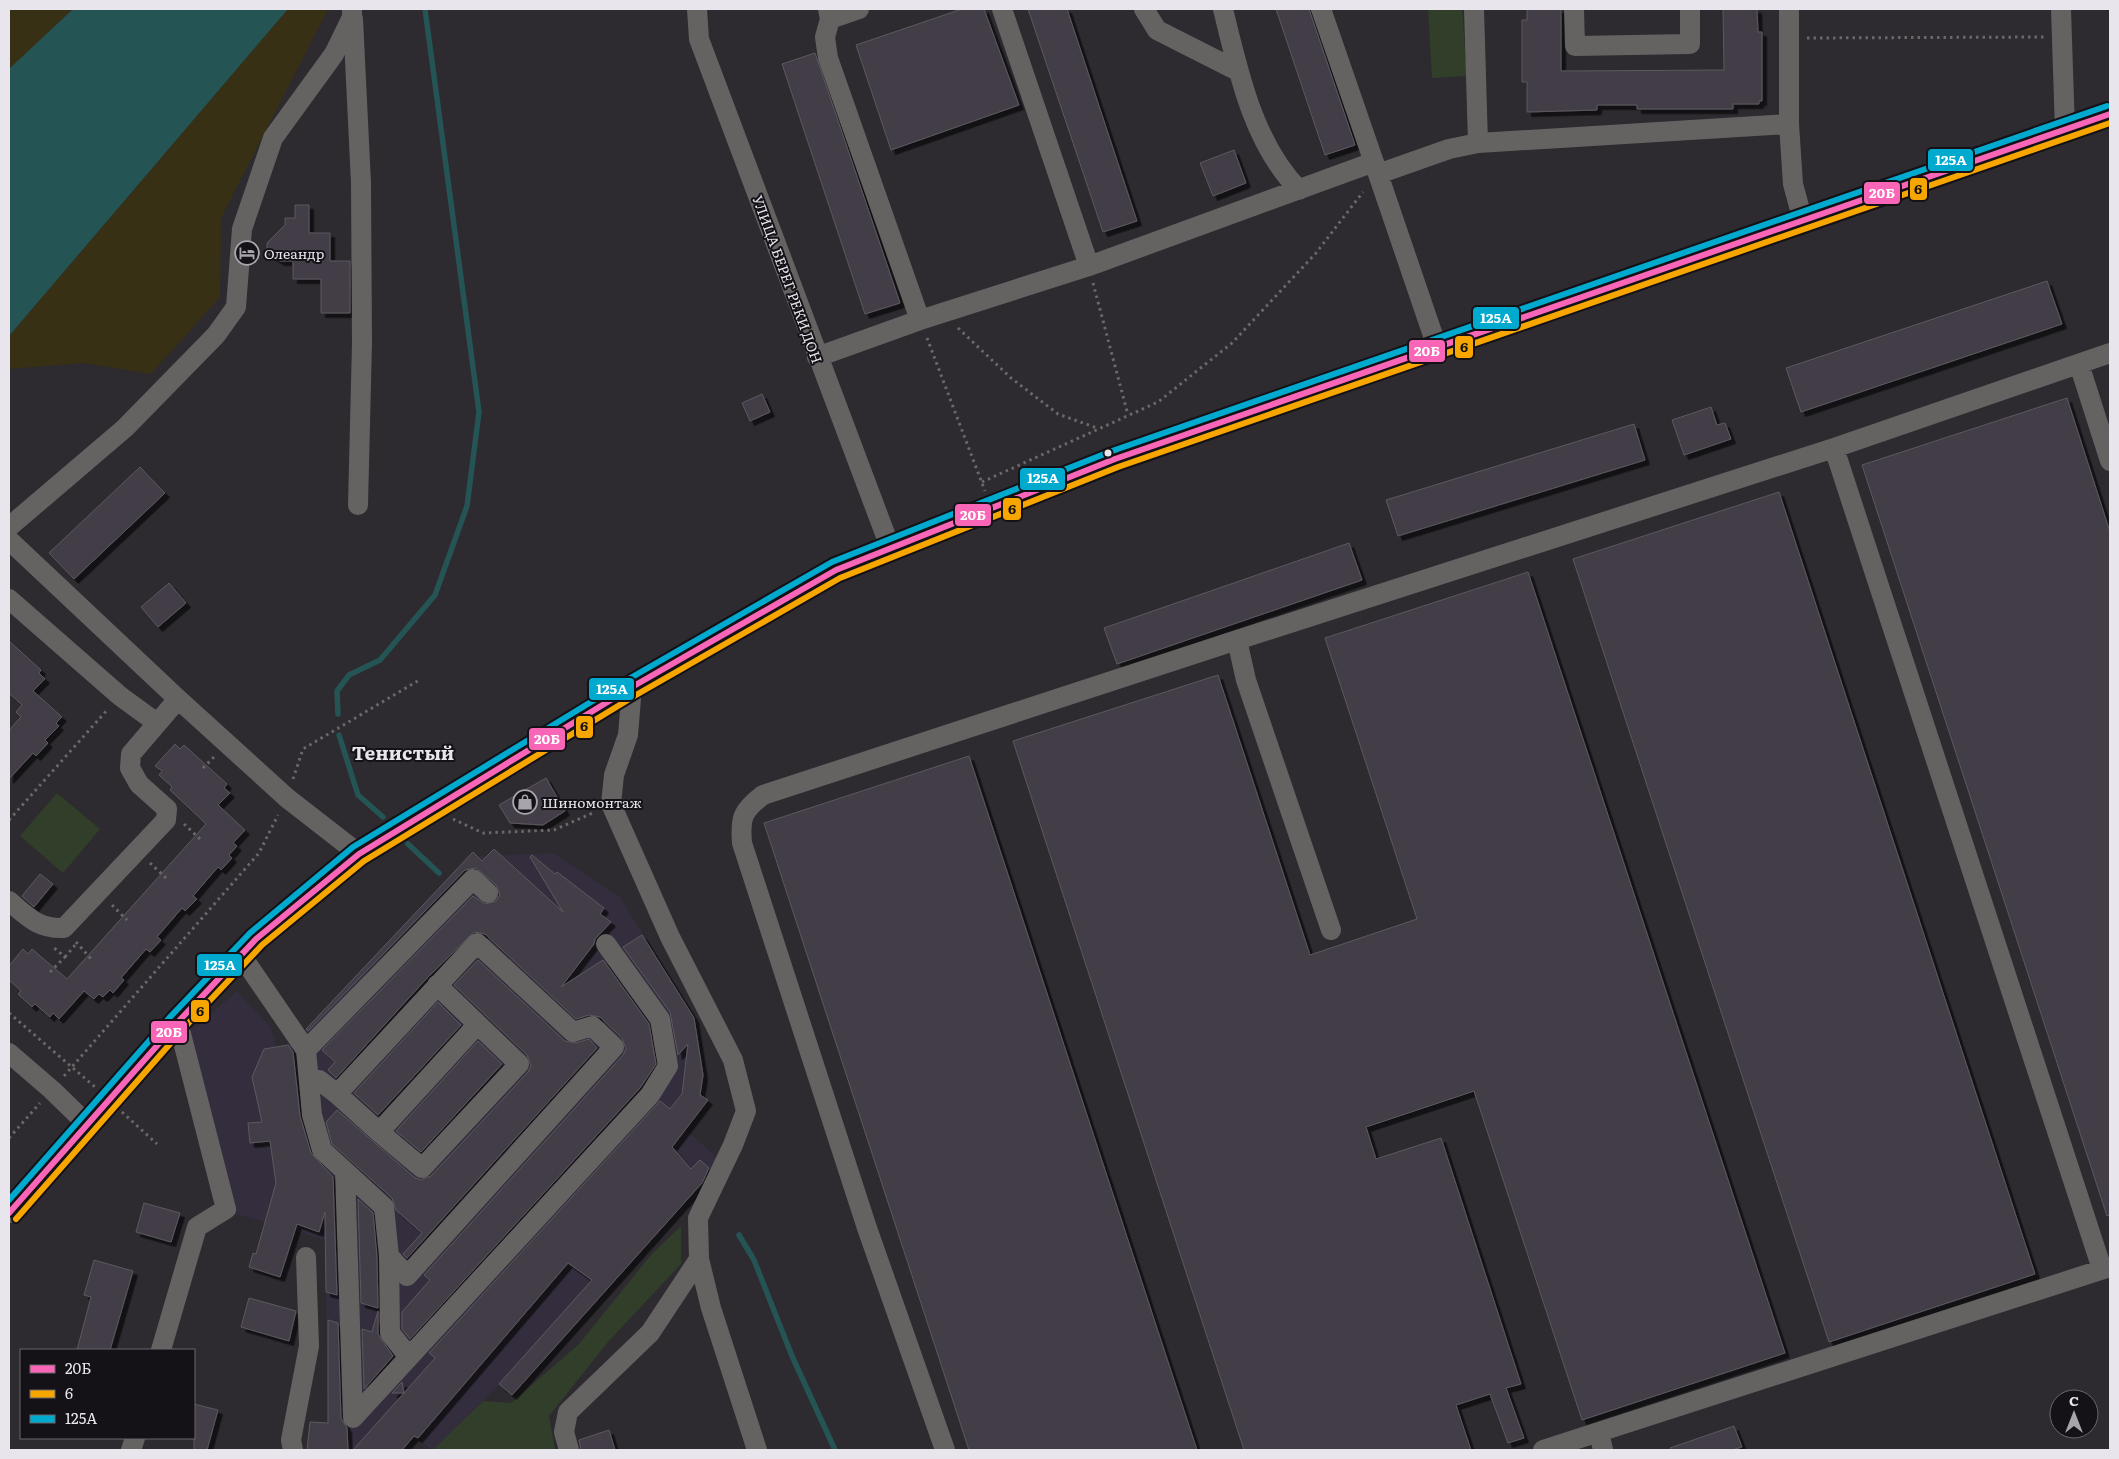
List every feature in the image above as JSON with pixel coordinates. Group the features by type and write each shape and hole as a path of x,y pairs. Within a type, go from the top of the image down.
{"street":[{"name":"УЛИЦА БЕРЕГ РЕКИ ДОН","path":"700,9 699,39 890,547"},
{"path":"859,9 829,14 826,37 828,58 920,320"},
{"path":"1002,9 1089,266"},
{"path":"1144,9 1157,30 1238,71"},
{"path":"1223,9 1238,71 1255,119 1281,172 1299,190"},
{"path":"1321,9 1437,347"},
{"path":"1474,9 1478,143"},
{"path":"1574,9 1575,46 1690,44 1690,9"},
{"path":"1789,9 1789,124 1793,184 1803,221"},
{"path":"2062,9 2065,131"},
{"path":"352,13 361,183 362,343 358,505"},
{"path":"9,527 125,428 216,335 236,306 242,230 272,138 334,54 352,13"},
{"path":"9,1213 178,1022 256,939 359,854 632,687 836,570 1115,459 2110,114"},
{"path":"817,357 920,320 1089,266 1299,190 1450,149 1478,143 1789,124"},
{"path":"945,1450 864,1219 742,843 740,821 749,806 763,795 1834,448 2110,353"},
{"path":"2079,364 2110,461"},
{"path":"1543,1450 1601,1441 2106,1268 1834,448"},
{"path":"9,540 178,699 287,798 359,854"},
{"path":"9,599 120,696 157,723"},
{"path":"1237,640 1246,680 1331,930"},
{"path":"632,687 628,735 614,775 611,804 670,937 733,1060 746,1111 733,1145 698,1218 699,1259 711,1308 757,1450"},
{"path":"9,901 37,924 52,929 64,928 166,820 167,808 139,784 130,768 131,754 178,699"},
{"path":"306,1050 472,879 488,893"},
{"path":"336,1094 478,943 573,1032 592,1026 614,1047 407,1276 389,1256"},
{"path":"345,1171 353,1418 650,1095 668,1066 660,1019 606,944"},
{"path":"241,955 306,1050 312,1115 322,1150 384,1208 389,1256 390,1333 409,1357"},
{"path":"309,1081 319,1080 422,1168 518,1064 437,985"},
{"path":"161,1349 197,1227 226,1209 178,1022"},
{"path":"379,1132 478,1026"},
{"path":"9,1053 52,1090 88,1125"},
{"path":"293,1450 291,1440 309,1346 306,1257"},
{"path":"569,1450 564,1432 568,1412 650,1333 699,1259"}],"path":[{"path":"1789,38 2062,37"},
{"path":"982,482 1158,402 1232,343 1316,253 1376,168"},
{"path":"1089,266 1128,415"},
{"path":"920,320 992,508"},
{"path":"951,321 1011,378 1058,414 1098,428"},
{"path":"9,1138 259,853 287,798 303,749 421,680"},
{"path":"9,820 120,696"},
{"path":"430,810 483,833 554,830 611,804"},
{"path":"64,928 92,960"},
{"path":"9,1013 110,1100 157,1144"}],"shaded area":[{"path":"553,853 620,897 694,1018 703,1075 700,1094 708,1100 685,1129 721,1161 512,1395 499,1384 435,1450 431,1450 415,1436 402,1450 307,1450 310,1422 328,1422 325,1240 230,1212 187,1034 237,991 271,1028 276,1047 291,1044 468,857"}],"green space":[{"path":"1428,9 1462,9 1467,76 1432,78"},
{"path":"57,793 100,829 63,873 20,836"},
{"path":"681,1226 681,1264 608,1342 549,1416 555,1450 433,1450 483,1401 511,1403 579,1344 650,1256"}],"sand":[{"path":"9,9 69,9 71,11 9,69"},
{"path":"288,9 328,9 221,218 220,297 151,374 83,363 9,369 9,336"}],"water":[{"path":"73,9 288,9 9,336 9,69"}],"building":[{"path":"962,9 984,9 1019,105 891,150 856,45"},
{"path":"1028,9 1067,9 1137,221 1103,232"},
{"path":"1276,9 1309,9 1355,145 1325,155"},
{"path":"1527,9 1561,9 1561,71 1724,70 1723,9 1757,9 1758,32 1762,32 1762,101 1759,101 1759,104 1733,104 1733,109 1637,109 1637,105 1597,105 1597,110 1527,112 1527,82 1522,82 1522,20 1527,20"},
{"path":"815,53 900,303 865,314 782,64"},
{"path":"1234,150 1246,183 1213,196 1200,163"},
{"path":"295,205 309,205 309,233 330,233 330,261 350,261 350,313 321,313 321,279 293,279 293,261 280,261 267,253 267,243 285,225 285,218 295,218"},
{"path":"2047,281 2062,324 1801,412 1786,368"},
{"path":"762,394 770,412 750,421 742,403"},
{"path":"2067,398 2110,532 2110,1215 2107,1216 1862,465"},
{"path":"1711,407 1717,425 1725,423 1731,439 1684,455 1672,420"},
{"path":"1634,424 1645,460 1398,536 1386,500"},
{"path":"140,467 165,493 74,579 49,553"},
{"path":"1779,492 2035,1274 1829,1342 1573,559"},
{"path":"1349,543 1362,580 1117,664 1104,628"},
{"path":"1528,572 1785,1353 1582,1420 1474,1091 1366,1127 1376,1159 1441,1138 1521,1384 1506,1388 1524,1438 1508,1443 1490,1394 1456,1405 1471,1450 1244,1450 1013,741 1218,675 1310,955 1417,919 1325,638"},
{"path":"169,583 186,603 158,627 141,607"},
{"path":"9,641 41,670 39,673 45,679 33,691 62,717 56,723 59,726 45,740 48,743 36,756 33,753 9,779 9,730 21,717 16,712 22,705 9,693"},
{"path":"175,744 180,749 184,745 227,784 224,788 230,793 218,805 245,830 233,843 237,846 229,855 232,858 221,870 218,867 193,896 197,899 185,911 182,908 157,937 161,940 150,952 146,949 121,978 124,980 113,993 110,990 103,997 99,994 94,999 84,991 59,1019 53,1013 50,1017 35,1004 32,1007 18,994 21,991 9,980 9,966 23,949 28,954 32,949 67,979 206,824 170,790 172,787 159,775 162,771 155,766"},
{"path":"969,756 1197,1450 969,1450 764,823"},
{"path":"546,778 565,811 543,825 510,823 499,805"},
{"path":"494,849 563,912 530,857 532,855 555,874 557,872 604,908 600,914 611,922 595,939 594,944 561,987 603,960 649,1024 656,1064 640,1088 410,1339 402,1329 402,1312 430,1280 424,1275 623,1055 626,1049 622,1038 600,1017 589,1015 576,1019 485,934 474,932 428,977 336,1078 328,1070 335,1062 322,1050 473,896 485,904 496,901 500,895 496,885 476,868 465,870 308,1031 306,1029 473,852 482,861"},
{"path":"40,874 53,884 34,907 22,896"},
{"path":"642,935 694,1018 703,1075 700,1095 708,1100 672,1147 691,1169 700,1160 709,1168 702,1183 512,1395 499,1384 592,1280 568,1263 418,1438 414,1436 402,1450 353,1450 435,1358 429,1353 660,1101 670,1109 682,1094 688,1044 678,1055 670,1012 623,947"},
{"path":"478,960 565,1041 576,1043 589,1039 597,1048 407,1258 403,1254 422,1233 396,1210 392,1198 332,1144 326,1122 337,1110 414,1177 420,1180 431,1176 528,1072 531,1066 527,1055 454,985"},
{"path":"438,1002 461,1025 378,1115 354,1093"},
{"path":"478,1041 502,1064 421,1152 396,1131"},
{"path":"288,1045 293,1052 300,1116 311,1153 333,1177 337,1295 326,1292 325,1212 319,1232 297,1224 280,1277 249,1267 253,1253 256,1254 276,1183 270,1141 250,1143 248,1123 262,1122 252,1077 264,1049"},
{"path":"358,1199 373,1213 377,1257 378,1308 361,1303"},
{"path":"144,1203 180,1213 171,1242 136,1232"},
{"path":"94,1260 133,1271 110,1349 77,1349 91,1297 84,1295"},
{"path":"249,1298 296,1311 289,1341 241,1327"},
{"path":"378,1311 378,1334 393,1356 364,1389 362,1329 372,1332"},
{"path":"328,1320 338,1323 341,1418 347,1428 348,1450 307,1450 310,1422 328,1423"},
{"path":"402,1382 404,1393 392,1393"},
{"path":"195,1404 218,1410 207,1450 194,1450"},
{"path":"1734,1426 1742,1447 1732,1450 1671,1450 1670,1448"},
{"path":"609,1430 615,1450 581,1450 579,1440"}],"waterway":[{"path":"338,714 337,691 349,675 380,660 435,595 467,506 479,412 425,9"},
{"path":"339,735 358,795 383,817"},
{"path":"408,844 439,873"},
{"path":"739,1235 754,1260 792,1356 835,1450"}],"transit line":[{"name":"125А","path":"9,1200 171,1016 250,933 353,847 627,680 832,562 1112,451 2107,106"},
{"name":"20Б","path":"9,1213 178,1022 256,939 359,854 632,687 836,570 1115,459 2110,114"},
{"name":"6","path":"16,1219 184,1028 262,945 364,861 636,695 840,578 1118,467 2110,123"}],"place":[{"name":"Олеандр","path":"247,253"},
{"name":"Шиномонтаж","path":"525,802"}],"district":[{"name":"Тенистый","path":"403,752"}]}
